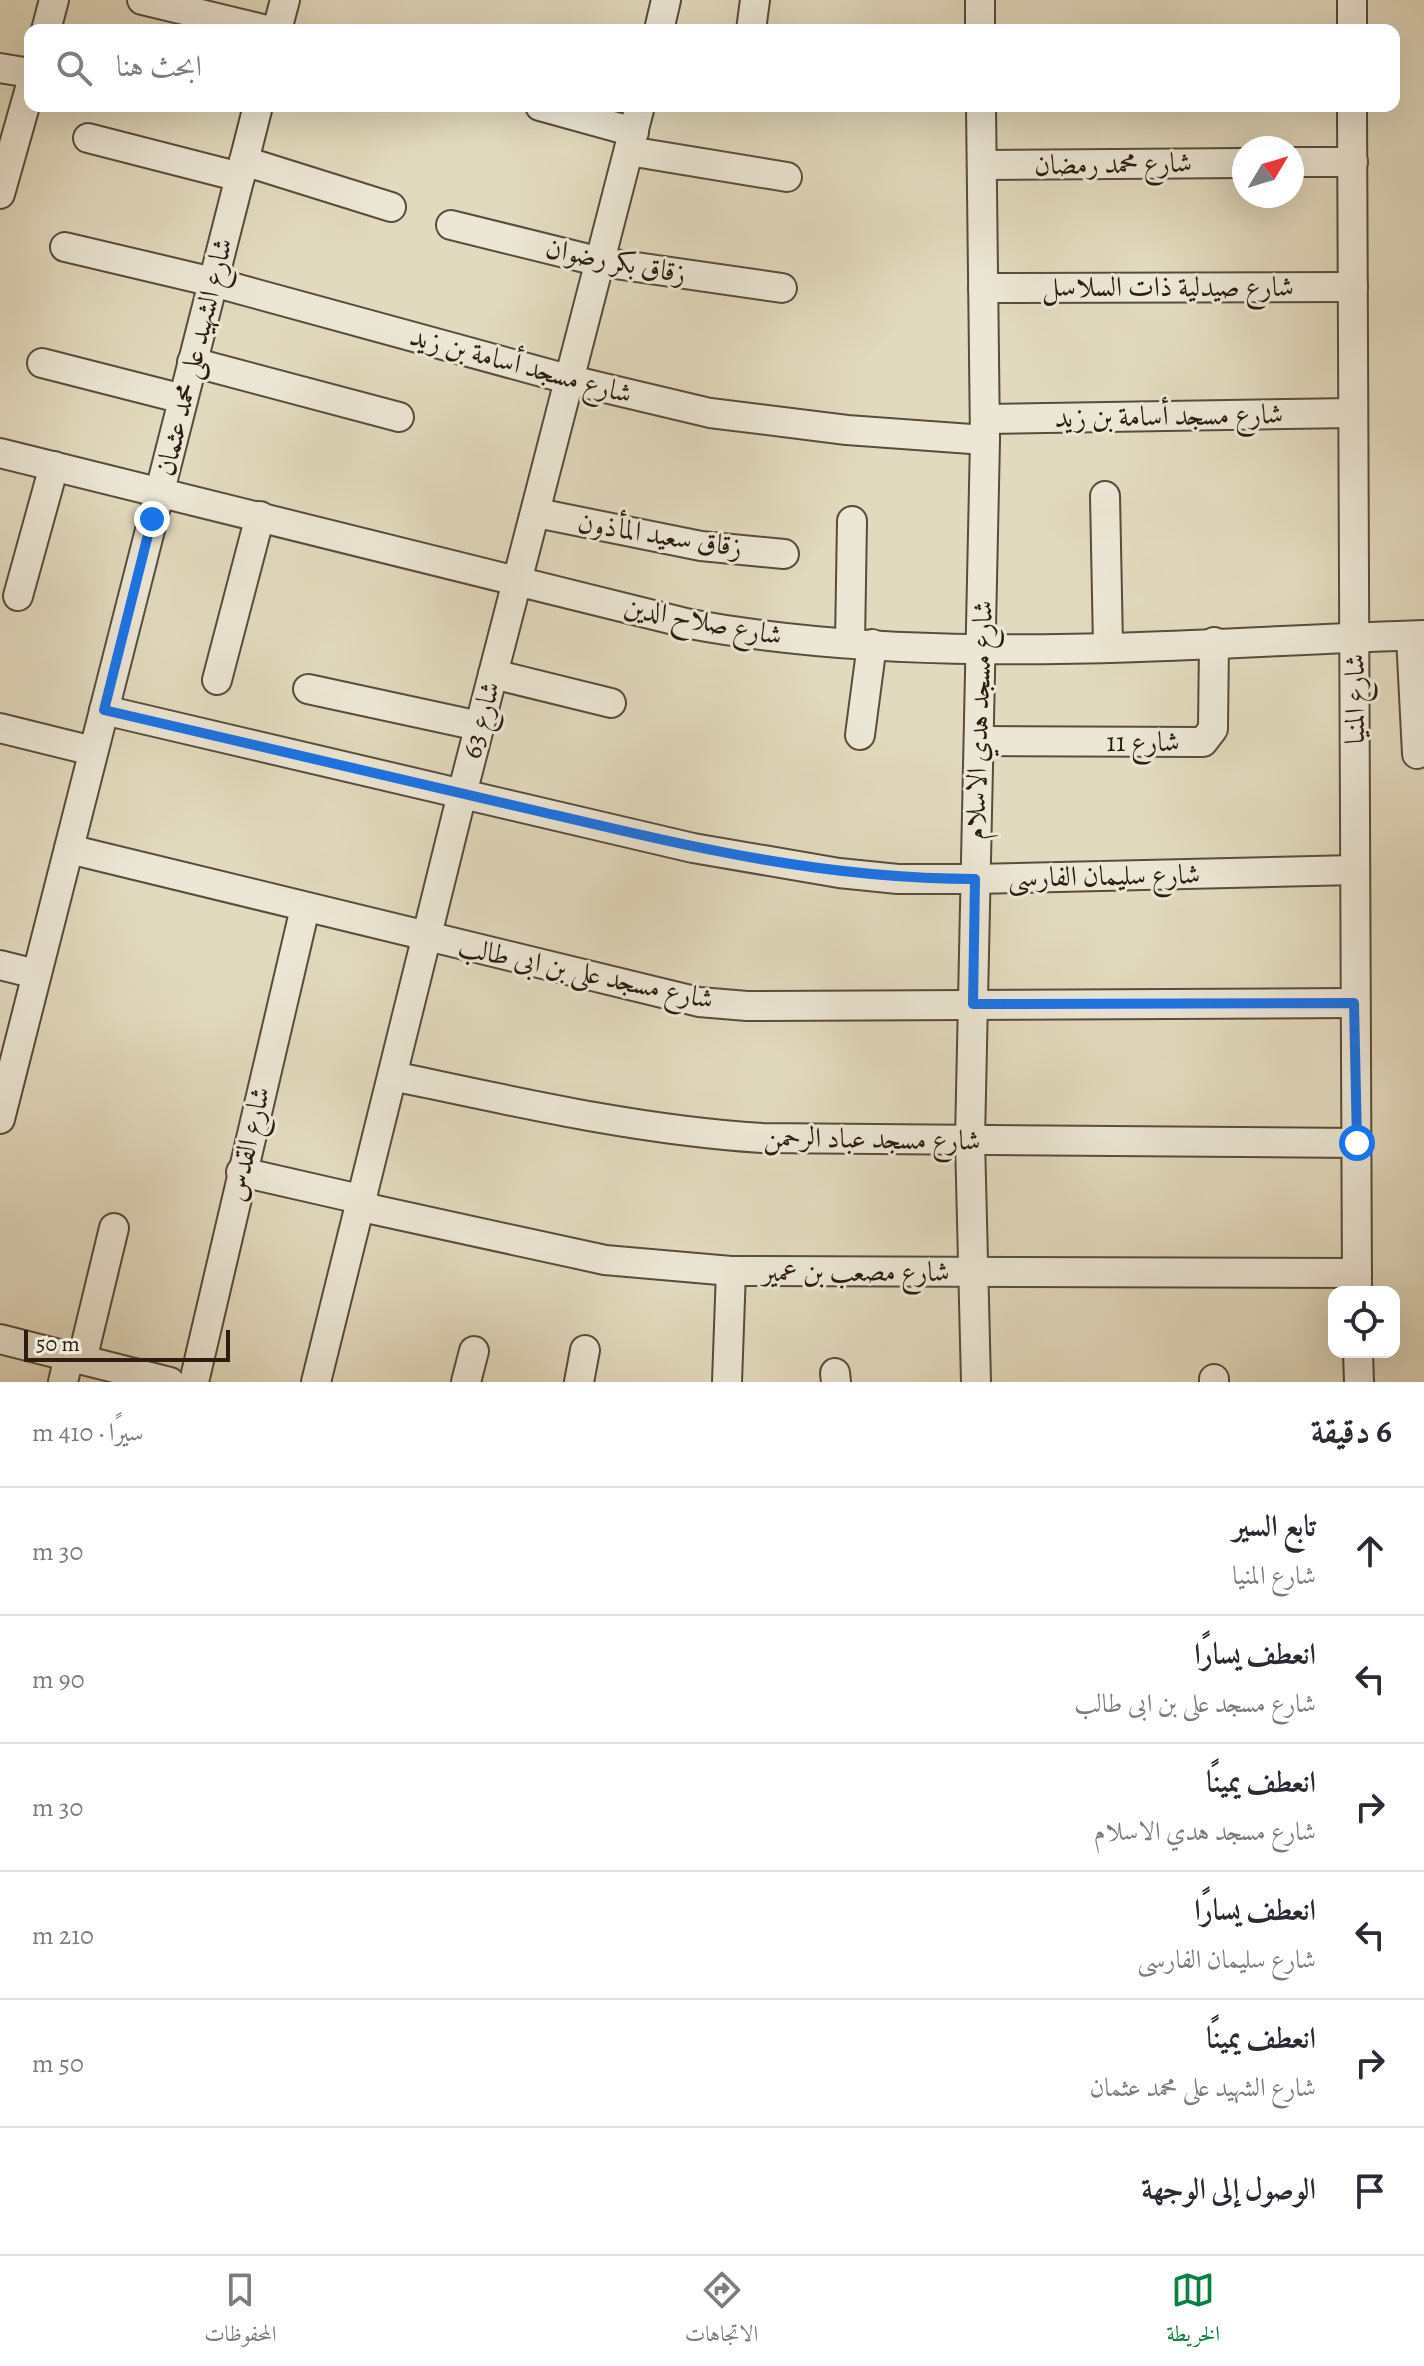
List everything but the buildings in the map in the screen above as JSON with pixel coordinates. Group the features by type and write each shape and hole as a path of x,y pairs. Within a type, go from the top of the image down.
{"street":[{"path":"48,24 54,0"},
{"path":"142,0 242,24"},
{"path":"279,24 285,0"},
{"path":"660,24 665,0"},
{"path":"752,24 755,0"},
{"path":"980,0 980,24"},
{"path":"1352,0 1352,24"},
{"path":"0,68 24,72"},
{"path":"0,194 5,154 24,104"},
{"name":"شارع الشهيد على محمد عثمان","path":"0,1119 256,112"},
{"path":"564,112 635,130 787,177"},
{"name":"شارع مسجد هدي الاسلام","path":"976,1382 970,1140 985,429 981,112"},
{"name":"شارع المنيا","path":"1352,112 1357,1282"},
{"name":"شارع 63","path":"316,1382 363,1203 479,726 635,130"},
{"path":"88,138 242,169 391,207"},
{"path":"1304,162 1353,162"},
{"name":"شارع محمد رمضان","path":"982,165 1232,163"},
{"name":"زقاق بكر رضوان","path":"451,225 601,262 782,288"},
{"name":"شارع مسجد أسامة بن زيد","path":"65,247 213,282 571,380 710,413 847,430 985,429 1353,413"},
{"name":"شارع صيدلية ذات السلاسل","path":"983,288 1353,287"},
{"path":"192,362 399,417"},
{"path":"42,363 183,399"},
{"name":"شارع صلاح الدين","path":"0,453 690,624 749,635 982,648 1418,636"},
{"path":"18,596 54,466"},
{"path":"1105,496 1108,645"},
{"name":"زقاق سعيد المأذون","path":"537,513 701,546 784,554"},
{"path":"217,680 260,516"},
{"path":"852,521 861,643 860,735"},
{"path":"1417,754 1418,636"},
{"name":"شارع 11","path":"979,741 1203,742 1213,729 1214,642"},
{"path":"493,674 611,703"},
{"path":"308,689 479,726"},
{"name":"شارع سليمان الفارسى","path":"104,710 693,848 782,864 898,879 1355,870"},
{"path":"0,728 93,751"},
{"name":"شارع مسجد على بن ابى طالب","path":"69,849 699,1002 747,1006 1354,1003"},
{"name":"شارع القدس","path":"194,1382 305,908"},
{"path":"0,965 36,974"},
{"name":"شارع مسجد عباد الرحمن","path":"393,1076 615,1123 693,1134 1357,1143"},
{"name":"شارع مصعب بن عمير","path":"241,1172 605,1260 731,1271 973,1272 1357,1282"},
{"path":"71,1366 114,1228"},
{"path":"727,1382 731,1271"},
{"path":"0,1339 71,1366 170,1382"},
{"path":"579,1382 585,1350"},
{"path":"466,1382 474,1351"},
{"path":"1358,1358 1359,1382"}],"route":[{"path":"152,519 104,710 693,848 839,873 898,879 975,879 973,1004 1354,1003 1357,1143"}]}
